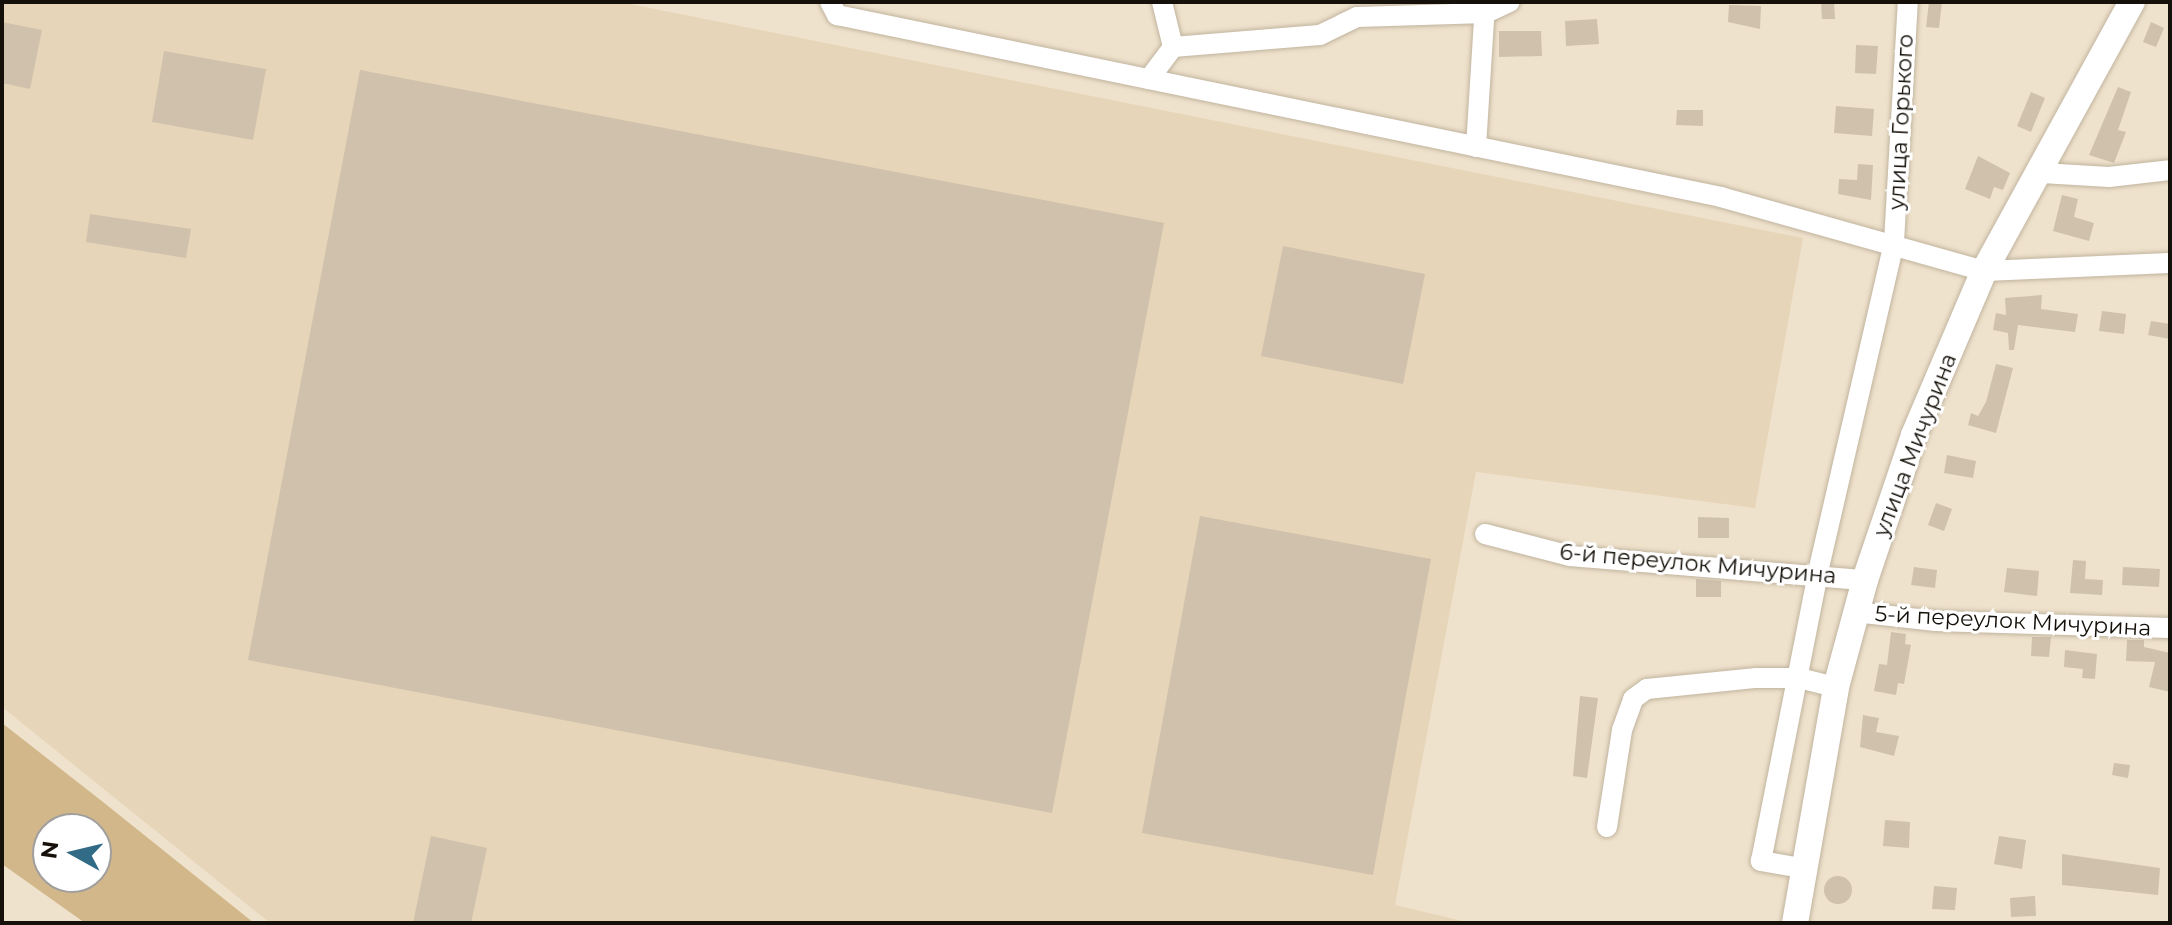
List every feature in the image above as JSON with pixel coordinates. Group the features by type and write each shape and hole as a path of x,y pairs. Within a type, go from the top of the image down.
{"main road":[{"name":"улица Мичурина","path":"1795,923 1801,868 1836,687 1855,612 1914,435 1984,271 2042,173 2132,2"}],"street":[{"path":"830,2 837,15 1721,197 1894,242 1984,271 2170,263"},
{"path":"1162,2 1173,47"},
{"path":"1149,79 1173,47 1320,35 1357,17 1486,7 1510,2"},
{"name":"улица Горького","path":"1801,868 1761,861 1818,572 1894,242 1908,2"},
{"path":"1476,147 1486,7"},
{"path":"2042,173 2109,177 2170,170"},
{"name":"6-й переулок Мичурина","path":"1485,534 1570,556 1818,572 1865,580"},
{"name":"5-й переулок Мичурина","path":"1855,612 1935,621 2170,628"},
{"path":"1607,827 1622,730 1633,699 1647,689 1799,678 1836,687"}],"shaded area":[{"path":"2,2 620,2 1803,238 1755,508 1476,472 1395,905 1471,923 270,923 2,707"},
{"path":"2,723 254,923 85,923 43,893 112,893 112,813 32,813 32,885 2,864"}],"building":[{"path":"1821,2 1834,2 1835,19 1822,19"},
{"path":"1929,2 1942,2 1939,28 1926,27"},
{"path":"1729,5 1761,6 1760,29 1728,22"},
{"path":"1597,19 1599,44 1566,46 1565,21"},
{"path":"2,22 42,30 30,89 2,83"},
{"path":"2151,22 2164,28 2156,47 2143,42"},
{"path":"1499,31 1541,31 1542,56 1499,57"},
{"path":"1856,45 1878,46 1876,74 1855,73"},
{"path":"164,51 266,69 253,140 152,122"},
{"path":"360,70 1164,223 1052,813 248,660"},
{"path":"2118,87 2131,92 2118,130 2126,132 2114,163 2089,155"},
{"path":"2031,92 2045,98 2031,132 2017,126"},
{"path":"1836,106 1874,109 1872,136 1834,133"},
{"path":"1677,110 1703,110 1703,126 1676,125"},
{"path":"1978,156 2010,173 2003,190 1994,187 1990,199 1965,189"},
{"path":"1858,164 1873,165 1871,200 1838,194 1839,179 1857,180"},
{"path":"2062,195 2078,199 2074,217 2094,223 2089,241 2053,231"},
{"path":"90,214 191,229 186,258 86,242"},
{"path":"1283,246 1425,274 1403,384 1261,356"},
{"path":"2042,295 2041,309 2078,314 2075,332 2018,325 2014,350 2009,350 2008,333 1993,330 1996,313 2006,315 2005,298"},
{"path":"2102,311 2126,314 2124,334 2099,331"},
{"path":"2151,321 2170,324 2170,339 2148,335"},
{"path":"1996,364 2013,368 1996,433 1968,425 1971,413 1978,416 1986,402"},
{"path":"1947,455 1976,461 1973,478 1944,473"},
{"path":"1936,503 1952,509 1944,531 1928,525"},
{"path":"1200,516 1431,559 1373,875 1142,833"},
{"path":"1698,517 1729,518 1729,538 1698,538"},
{"path":"2073,560 2086,561 2085,579 2103,580 2102,595 2070,593"},
{"path":"1914,567 1937,570 1935,588 1911,585"},
{"path":"2123,567 2160,569 2159,587 2122,585"},
{"path":"2007,568 2039,571 2037,596 2004,592"},
{"path":"1696,579 1721,581 1721,597 1696,597"},
{"path":"1891,632 1906,634 1905,644 1911,645 1904,684 1898,683 1896,695 1874,691 1879,664 1887,665"},
{"path":"2032,637 2051,637 2049,657 2031,656"},
{"path":"2127,640 2144,640 2144,647 2170,653 2170,692 2149,687 2155,662 2126,661"},
{"path":"2065,650 2097,654 2095,679 2082,678 2083,669 2064,667"},
{"path":"1580,696 1598,698 1587,778 1573,776"},
{"path":"1863,715 1879,718 1876,732 1899,736 1894,756 1860,747"},
{"path":"2114,763 2130,765 2128,778 2112,775"},
{"path":"1885,820 1910,822 1909,848 1883,846"},
{"path":"431,836 487,848 471,923 413,923"},
{"path":"1999,836 2026,840 2022,869 1994,864"},
{"path":"2062,854 2160,868 2158,895 2062,885"},
{"path":"1838,876 1848,880 1852,890 1848,900 1838,904 1828,900 1824,890 1828,880"},
{"path":"1934,886 1957,888 1955,910 1932,909"},
{"path":"2035,896 2036,916 2011,917 2010,898"}]}
